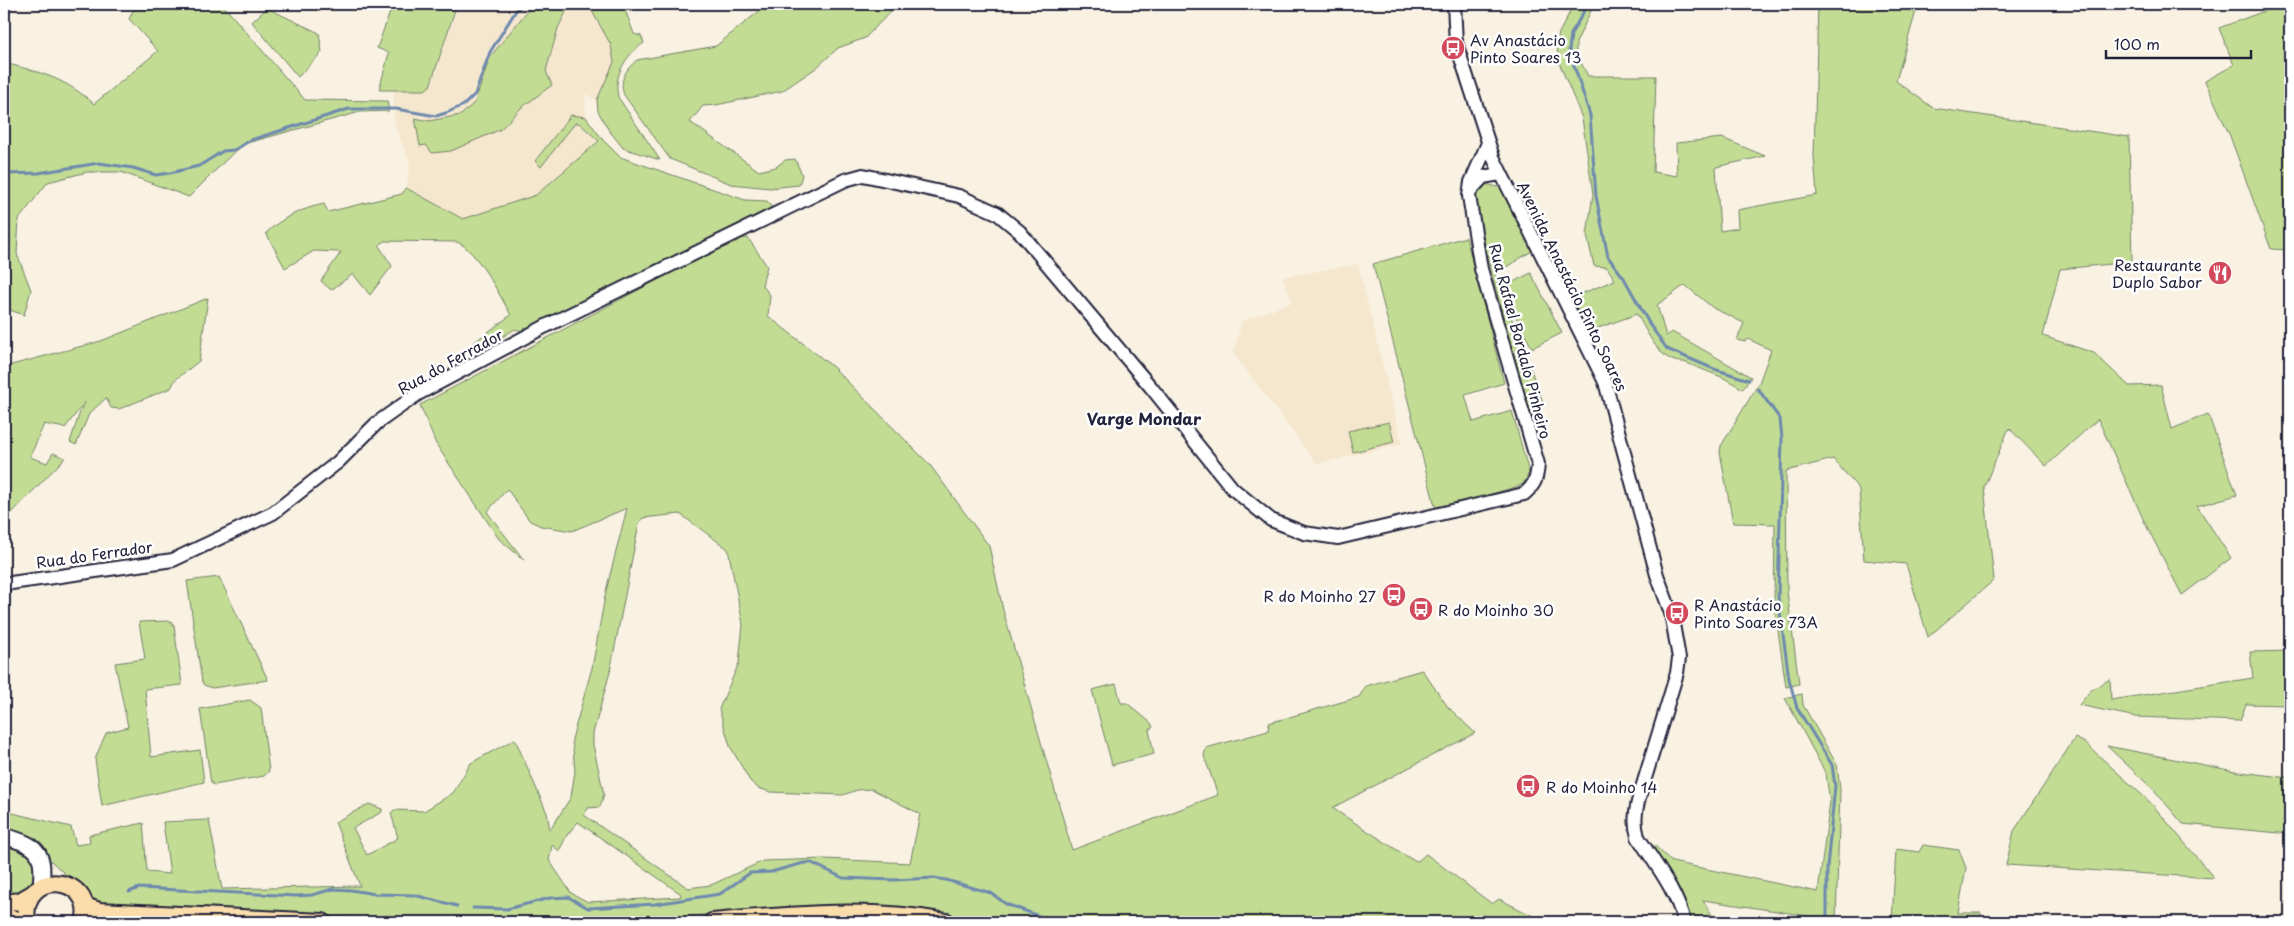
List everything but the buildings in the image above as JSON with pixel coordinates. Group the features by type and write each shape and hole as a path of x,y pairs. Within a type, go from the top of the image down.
{"main road":[{"path":"4,836 36,849 43,867 59,883 76,890 84,914 99,911 323,922"},
{"path":"4,916 25,922 25,912 36,890 43,867"},
{"path":"4,904 20,901 36,890 59,883"},
{"path":"712,922 844,913 897,915 947,922"}],"street":[{"path":"1454,4 1456,43 1495,161 1495,175 1478,181 1469,196"},
{"name":"Rua Rafael Bordalo Pinheiro","path":"1488,143 1471,182 1469,196 1481,269 1538,464 1537,479 1528,491"},
{"path":"1477,168 1484,162 1495,161"},
{"name":"Rua do Ferrador","path":"4,584 173,560 273,513 338,462 377,423 418,394 544,327 845,180 863,175 958,196 983,206 1020,232 1150,386 1233,489 1271,520 1304,533 1338,538 1470,508 1524,494 1528,491"},
{"name":"Avenida Anastácio Pinto Soares","path":"1495,175 1605,382 1657,575 1671,613 1679,658 1677,673 1639,798 1635,825 1638,837 1672,891 1681,910 1684,922"}],"shaded area":[{"path":"454,4 533,4 490,57 475,102 460,116 420,145 506,126 521,108 552,85 546,71 558,28 569,6 568,4 588,5 611,45 614,62 597,100 585,94 586,117 571,115 541,167 575,123 579,123 599,141 537,195 463,219 406,188 410,164 395,125 394,113 394,90 425,90 430,86 456,12"},
{"path":"1358,264 1402,444 1317,464 1233,353 1242,321 1292,302 1283,277"}],"green space":[{"path":"136,4 222,4 305,100 387,101 389,111 360,112 247,143 233,153 189,197 121,172 87,172 48,182 19,219 17,254 31,290 24,315 4,308 4,63 52,77 73,88 94,104 158,51 129,19"},
{"path":"393,4 454,4 456,7 430,86 425,90 379,90 389,53 377,48"},
{"path":"533,4 568,4 569,6 558,28 546,71 552,85 521,108 501,129 451,151 432,153 426,145 420,146 415,118 429,121 461,115 475,102 490,57"},
{"path":"588,4 623,4 634,34 641,36 644,43 632,53 619,73 617,81 618,97 660,160 623,148 608,129 598,111 597,100 614,62 611,45"},
{"path":"768,4 898,4 865,38 838,48 816,68 782,91 703,106 690,122 759,171 776,167 785,160 795,159 802,175 799,185 770,188 731,184 670,159 624,95 622,85 626,72 637,60 716,46"},
{"path":"1574,4 1594,4 1576,43 1576,53 1588,76 1656,76 1653,172 1677,176 1676,143 1722,138 1765,156 1716,167 1720,231 1738,228 1737,210 1817,195 1814,156 1818,4 1918,4 1896,81 1933,108 2129,137 2132,262 2060,269 2043,336 2094,353 2129,386 2161,385 2172,429 2208,414 2237,495 2197,506 2231,558 2182,595 2145,523 2098,419 2046,466 2009,428 1984,487 1994,580 1928,637 1906,564 1864,560 1859,489 1833,459 1786,471 1787,591 1799,684 1786,687 1774,602 1775,524 1733,523 1720,452 1721,446 1759,383 1771,350 1748,339 1745,342 1737,340 1744,323 1713,308 1685,285 1657,305 1666,336 1672,332 1751,377 1743,389 1724,378 1684,362 1668,358 1655,345 1637,314 1587,332 1571,298 1615,280 1607,267 1594,266 1587,235 1593,194 1582,118 1558,60 1557,44 1559,33"},
{"path":"2266,4 2290,4 2290,250 2271,249 2230,136 2205,81 2234,65 2219,28 2270,9"},
{"path":"267,8 319,33 322,52 298,77 252,22"},
{"path":"571,115 586,117 602,139 620,157 745,200 767,201 774,210 527,332 515,329 483,349 473,343 511,315 480,264 465,247 457,242 384,241 379,246 392,266 370,295 353,274 331,290 321,281 341,252 314,251 285,268 266,233 286,218 308,208 324,204 328,212 402,194 406,188 463,219 536,195 599,141 579,123 575,123 541,167 535,161"},
{"path":"1486,184 1501,188 1532,251 1495,274 1544,405 1532,420 1492,276 1475,201 1477,190"},
{"path":"1466,237 1504,383 1465,395 1473,422 1512,411 1529,473 1523,484 1516,487 1440,509 1435,506 1373,264"},
{"path":"737,238 748,238 767,266 762,285 770,295 768,316 833,367 930,465 989,546 1003,610 1072,850 1218,795 1204,756 1206,748 1268,731 1269,723 1359,697 1366,686 1422,670 1448,707 1475,733 1332,808 1411,859 1418,861 1426,854 1492,904 1499,899 1545,922 980,922 914,910 779,908 628,922 409,922 141,906 102,903 92,899 51,861 37,840 4,829 4,811 71,827 76,845 90,843 89,835 143,823 147,872 170,874 163,822 209,820 222,889 360,886 335,822 369,804 382,809 382,812 353,828 367,855 398,838 391,813 394,810 424,811 453,793 471,763 515,739 547,813 550,830 571,797 575,771 572,739 592,668 606,591 627,508 572,531 541,526 530,521 507,489 487,512 524,560 499,539 436,444 420,405","holes":["680,514 728,549 743,624 739,663 719,709 730,746 750,781 758,788 771,792 843,795 857,790 872,789 920,814 910,863 825,859 763,861 711,885 688,888 584,815 588,808 600,807 604,794 593,745 593,733 610,672 639,523 643,518","578,822 681,894 680,897 588,902 571,893 549,860 552,845 559,851 567,835"]},
{"path":"1531,273 1562,333 1532,348 1501,288"},
{"path":"208,298 199,361 175,380 171,388 119,409 111,408 106,398 89,414 76,445 70,442 85,402 65,428 44,424 30,457 47,463 53,453 65,458 4,521 4,367 101,341"},
{"path":"1389,422 1394,442 1353,452 1348,431"},
{"path":"219,577 268,680 212,688 204,685 202,682 187,581"},
{"path":"171,621 174,626 182,685 145,689 151,757 200,750 204,782 102,806 95,759 106,733 128,727 115,663 145,659 139,622"},
{"path":"2290,651 2290,705 2246,704 2240,721 2136,717 2079,705 2090,691 2110,679 2111,700 2253,678 2250,652"},
{"path":"1116,684 1121,703 1127,703 1151,723 1153,727 1149,730 1154,754 1112,765 1092,690"},
{"path":"1802,694 1803,705 1837,765 1840,789 1836,922 1817,922 1816,917 1703,900 1716,922 1691,922 1683,899 1651,852 1654,845 1672,862 1818,892 1830,802 1826,774 1785,698"},
{"path":"250,700 261,708 269,771 264,776 214,785 211,783 200,709"},
{"path":"2075,738 2085,743 2152,804 2214,878 2006,865 2014,831"},
{"path":"2107,746 2240,772 2290,778 2290,834 2183,824 2155,791"},
{"path":"4,841 29,853 34,870 31,883 26,888 4,897"},
{"path":"1923,845 1959,850 1966,868 1958,913 1981,913 1981,920 2234,918 2246,922 1892,922 1896,849 1919,852"}],"waterway":[{"path":"4,174 38,173 99,163 133,168 156,175 199,166 223,151 234,150 251,140 349,109 396,109 436,116 446,113 464,105 475,94 490,52 517,9 524,4"},
{"path":"1588,4 1571,34 1569,50 1590,115 1596,196 1608,257 1624,278 1650,325 1667,349 1714,369 1749,380"},
{"path":"1758,389 1780,419 1782,439 1778,597 1789,679 1797,708 1832,765 1835,786 1827,867 1827,922"},
{"path":"473,908 507,909 550,898 568,897 588,908 655,904 720,894 750,873 771,872 804,863 812,863 843,878 894,880 934,878 946,880 991,893 1006,904 1055,922"},
{"path":"129,892 139,888 296,896 312,895 333,889 375,894 414,895 457,906"}],"place":[{"name":"Av Anastácio Pinto Soares 13","path":"1453,48"},
{"name":"Restaurante Duplo Sabor","path":"2220,273"},
{"name":"R do Moinho 27","path":"1394,595"},
{"name":"R do Moinho 30","path":"1421,609"},
{"name":"R Anastácio Pinto Soares 73A","path":"1677,613"},
{"name":"R do Moinho 14","path":"1528,786"}],"district":[{"name":"Varge Mondar","path":"1144,418"}]}
